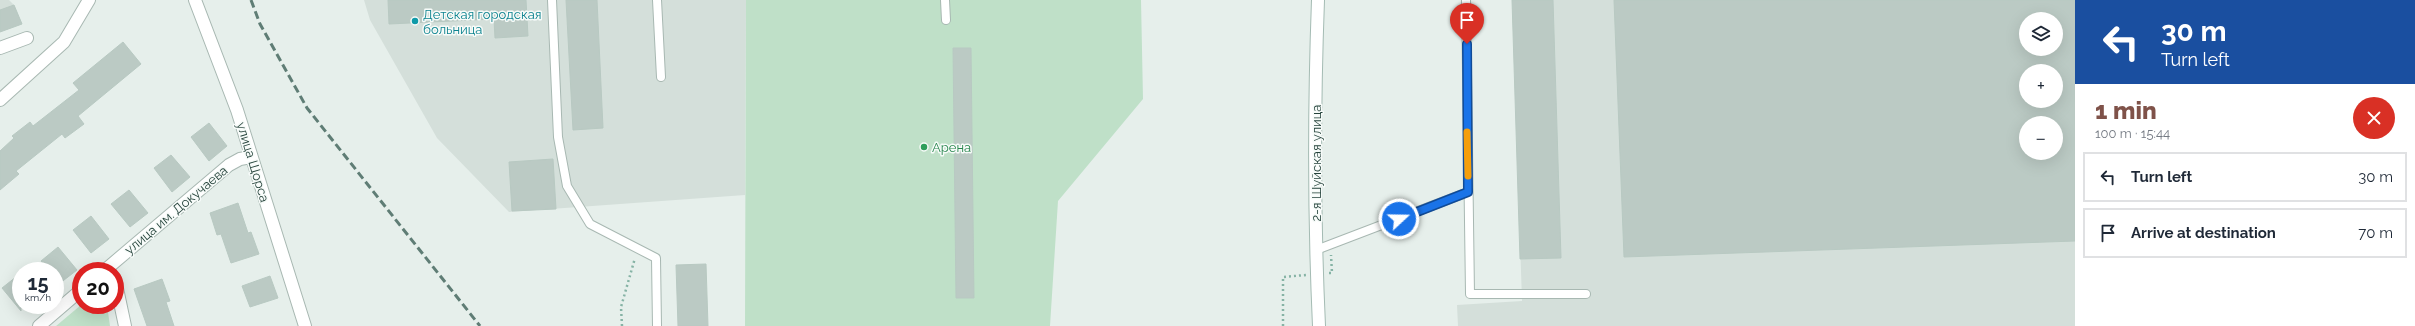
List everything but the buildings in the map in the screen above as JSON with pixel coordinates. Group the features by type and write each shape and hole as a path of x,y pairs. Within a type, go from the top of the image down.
{"street":[{"path":"0,100 64,42 89,0"},
{"name":"улица Щорса","path":"195,0 237,110 305,326"},
{"name":"2-я Шуйская улица","path":"1318,0 1316,57 1316,250 1319,326"},
{"path":"0,48 27,38"},
{"name":"улица им. Докучаева","path":"117,262 229,165 240,159 251,157"},
{"path":"39,326 72,298"},
{"path":"122,314 125,326"}],"lane":[{"path":"552,0 558,136 567,186 590,224 656,258 657,326"},
{"path":"657,0 661,77"},
{"path":"946,0 946,20"},
{"path":"1466,0 1470,294 1586,294"},
{"path":"1316,250 1468,192"}],"path":[{"path":"622,326 622,307 637,249"}],"shaded area":[{"path":"0,0 9,0 14,5 22,24 0,32"},
{"path":"364,0 746,0 745,195 509,212 437,138 370,20"},
{"path":"1512,0 2075,0 2075,326 1458,326 1457,305 1522,301"}],"green space":[{"name":"Арена","path":"746,0 1141,0 1143,99 1058,201 1050,326 745,326"},
{"path":"72,313 72,314 108,314 110,326 56,326"}],"railway":[{"path":"251,0 260,24 307,108 480,326"}],"slow traffic":[{"path":"1467,132 1468,176"}],"place":[{"name":"Детская городская больница","path":"415,21"},
{"name":"Арена","path":"924,147"}],"route":[{"path":"1399,219 1468,192 1467,44"}]}
